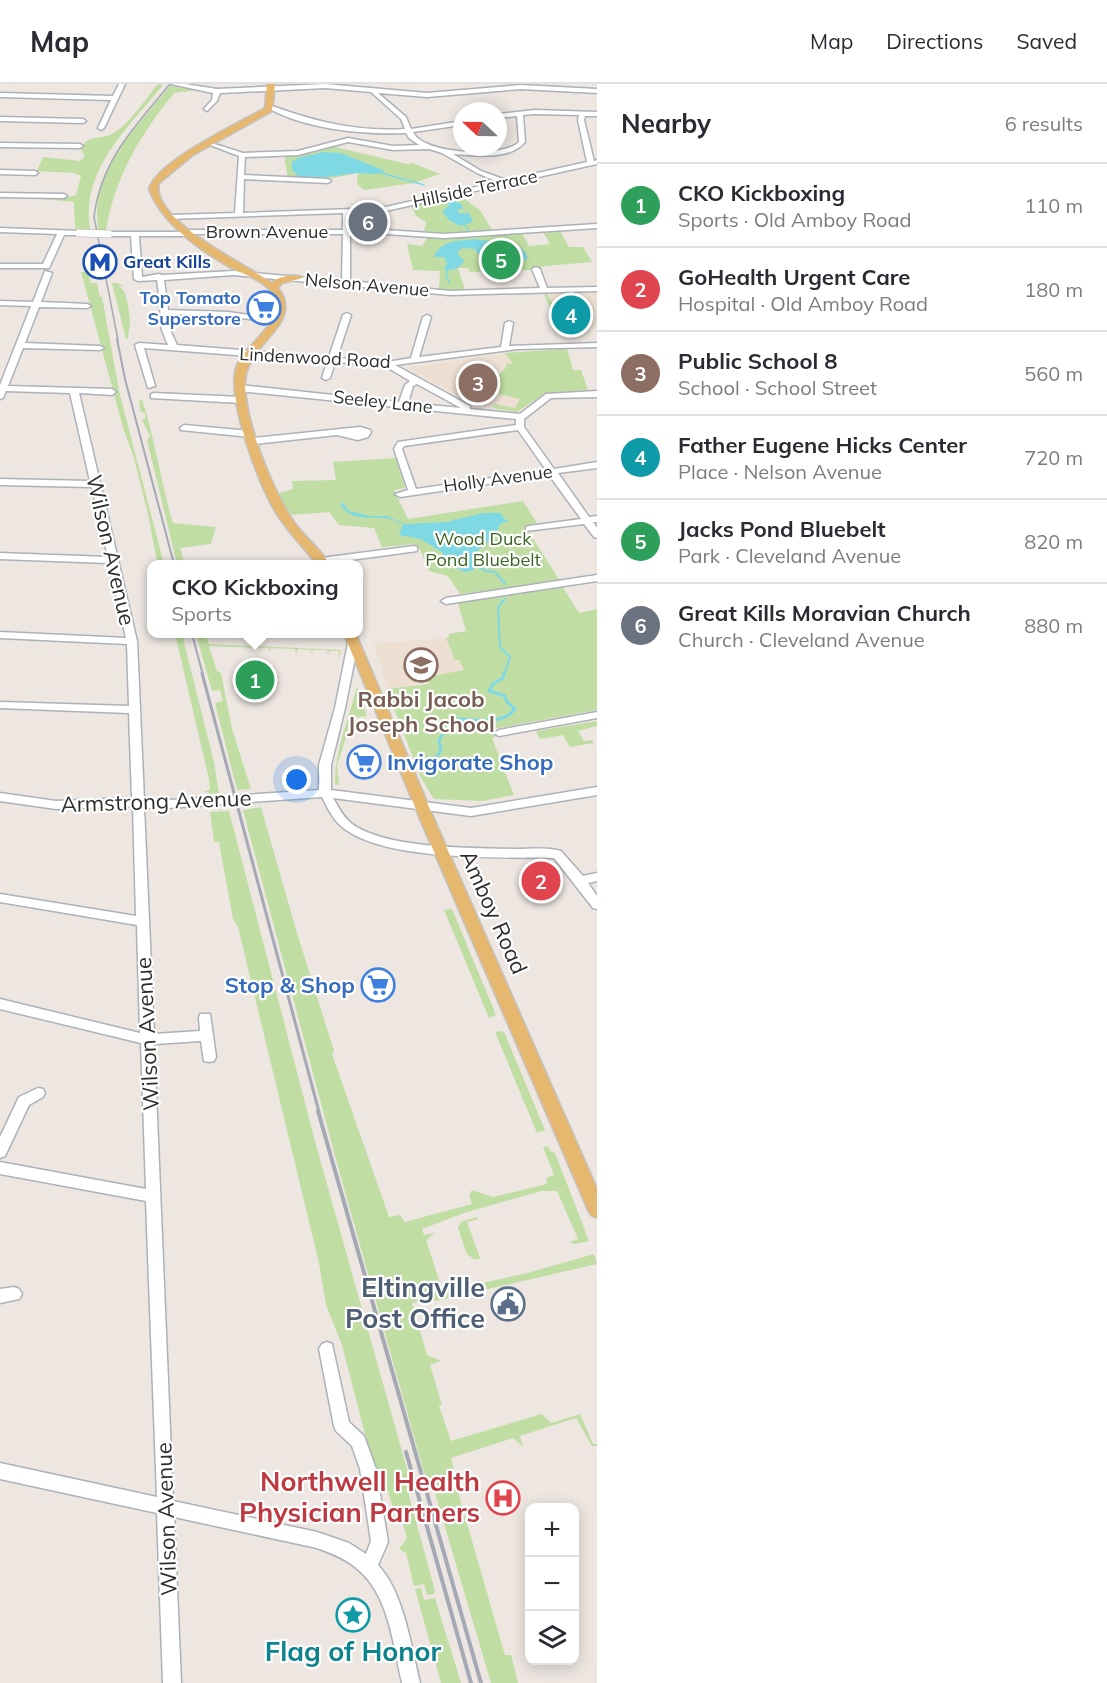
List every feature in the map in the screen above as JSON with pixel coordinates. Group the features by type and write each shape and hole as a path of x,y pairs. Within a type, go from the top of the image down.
{"main road":[{"path":"270,87 270,107 264,113 190,153 154,185 154,196 158,203 189,233 219,257 273,288 278,295 281,306 277,321 249,354 240,369 240,394 263,476 278,508 320,560"},
{"path":"273,288 279,281 298,278"},
{"name":"Amboy Road","path":"352,638 421,806 597,1210"}],"street":[{"path":"101,128 123,84"},
{"path":"174,84 220,91"},
{"path":"207,109 220,91 229,84"},
{"path":"365,84 404,118 414,139 444,152 494,153 516,148 522,141 520,113"},
{"path":"188,91 325,86 434,95 521,87 597,91"},
{"path":"0,95 116,98"},
{"path":"270,107 310,121 354,130 410,130 453,124"},
{"path":"582,114 581,120 594,163"},
{"path":"507,115 597,114"},
{"path":"0,119 83,121"},
{"path":"310,121 309,127 312,131"},
{"path":"207,142 242,156 298,153 324,148 344,140 393,148 428,147"},
{"path":"0,145 80,146"},
{"path":"444,152 465,166 505,182"},
{"path":"239,213 243,177 242,156"},
{"name":"Hillside Terrace","path":"172,217 381,210 594,163"},
{"path":"0,172 35,173"},
{"path":"243,177 328,181"},
{"path":"0,195 64,196"},
{"path":"346,283 347,212"},
{"name":"Brown Avenue","path":"0,230 135,235 390,232 444,236 597,226"},
{"path":"62,232 1,390 112,392"},
{"name":"Nelson Avenue","path":"135,235 138,279 159,276 251,274 450,293 597,289"},
{"path":"0,266 47,270"},
{"path":"536,269 544,290"},
{"path":"159,276 166,301 165,329 174,348"},
{"path":"0,303 87,306"},
{"path":"165,312 228,314 277,321"},
{"path":"326,378 347,315"},
{"path":"414,361 427,317"},
{"path":"505,348 509,323"},
{"path":"19,345 100,348"},
{"name":"Lindenwood Road","path":"152,386 139,345 387,364 505,348 597,345"},
{"path":"387,364 474,411"},
{"path":"403,404 409,385 417,380"},
{"name":"Wilson Avenue","path":"74,391 132,641 172,1683"},
{"name":"Seeley Lane","path":"154,396 240,394 403,404 474,411 521,422"},
{"path":"413,492 398,449 399,446 521,422 538,403 556,395 597,394"},
{"path":"521,422 552,472 597,536"},
{"path":"184,428 251,437 339,433"},
{"name":"Holly Avenue","path":"400,494 597,465"},
{"path":"0,482 96,484"},
{"path":"529,529 597,519"},
{"path":"342,560 414,549"},
{"path":"0,556 114,560"},
{"path":"446,601 597,578"},
{"path":"0,635 132,641"},
{"path":"352,638 341,705 325,765 325,794 339,818 367,837 394,844 456,852 552,853 561,857 597,905"},
{"path":"0,705 136,710"},
{"path":"500,733 597,715"},
{"name":"Armstrong Avenue","path":"0,797 56,805 126,801 154,805 325,794 462,812 487,811 597,791"},
{"path":"580,881 597,878"},
{"path":"0,898 142,921"},
{"path":"0,1004 146,1039 207,1036"},
{"path":"205,1018 209,1057"},
{"path":"0,1152 24,1101 38,1093"},
{"path":"0,1168 154,1196"},
{"path":"327,1349 342,1426 358,1441 368,1469 380,1542 369,1565"},
{"path":"0,1471 338,1545 354,1553 369,1565 381,1581 389,1599 411,1683"}],"shaded area":[{"path":"544,293 597,293 597,327 553,325 554,319"},
{"path":"505,353 535,398 517,412 473,404 406,368"},
{"name":"Rabbi Jacob Joseph School","path":"446,638 455,659 459,660 467,677 386,689 383,671 373,644"}],"green space":[{"path":"158,84 163,85 122,133 100,169 92,188 89,208 90,229 75,229 74,202 41,199 76,195 81,176 74,173 37,171 43,157 80,161 85,156 81,150 86,142 90,139 108,136 118,130 131,118"},
{"path":"170,86 197,90 174,93 150,125 123,174 106,230 98,230 98,198 105,175 129,135"},
{"path":"331,146 407,164 412,163 440,174 414,183 364,190 357,184 358,173 328,179 288,179 284,155 316,152"},
{"path":"459,195 480,210 492,230 443,233 424,231 426,222 416,216 411,206"},
{"path":"560,231 569,247 583,247 592,262 545,266 530,270 470,272 468,268 458,268 465,290 439,289 440,271 413,270 407,244 422,246 428,237 522,233 529,246 550,244 543,232"},
{"path":"81,272 88,272 91,283 97,283 100,297 102,297 120,395 163,560 157,560 134,458 124,431"},
{"path":"112,283 123,286 119,286 124,291 128,304 130,322 128,339 126,339"},
{"path":"544,293 555,306 575,306 575,308 559,308 566,318 577,322 579,326 553,325 554,319"},
{"path":"567,349 573,370 581,370 588,390 546,393 517,412 492,408 495,404 515,408 520,399 498,394 495,398 470,393 472,391 468,390 471,385 490,388 496,380 477,376 481,371 499,374 505,369 507,363 513,364 505,353"},
{"path":"142,399 151,430 173,523 216,527 211,544 180,548 184,560 176,560 147,440 150,436 142,420 145,418 145,413 141,412 139,401"},
{"name":"Wood Duck Pond Bluebelt","path":"396,458 405,488 394,490 408,519 523,501 537,523 525,526 560,581 460,594 448,576 429,571 419,547 414,544 382,547 374,528 339,525 329,512 292,515 276,494 293,489 292,481 336,480 333,462"},
{"name":"Wood Duck Pond Bluebelt","path":"562,586 579,613 597,609 597,710 493,729 496,736 492,738 514,795 482,801 434,799 422,780 386,689 429,684 426,677 464,670 459,660 455,660 446,638 449,634 466,631 458,603"},
{"path":"176,638 183,638 214,762 219,793 211,794 204,791 210,790"},
{"path":"197,638 207,638 209,644 341,650 338,660 339,651 329,651 328,655 327,650 313,650 312,654 311,650 298,649 296,654 295,649 271,648 270,652 269,648 209,646 217,671 221,673 232,729 251,789 237,790 215,703 223,701 220,690 212,691"},
{"path":"357,686 367,716 352,718 337,766 339,785 335,785 335,773 339,748"},
{"path":"597,721 597,726 578,731 584,741 592,740 594,743 570,747 563,735 540,739 536,731"},
{"path":"261,807 334,1051 332,1054 389,1217 400,1215 405,1222 472,1204 469,1195 472,1190 493,1197 547,1184 546,1178 554,1175 543,1147 548,1146 550,1151 555,1153 589,1241 575,1244 569,1242 578,1239 557,1191 541,1191 464,1213 422,1229 424,1235 435,1233 426,1240 440,1283 444,1287 452,1281 463,1287 474,1285 594,1254 597,1264 441,1300 412,1303 427,1355 441,1361 430,1365 442,1405 439,1406 451,1441 542,1414 551,1423 580,1414 593,1444 597,1444 597,1446 592,1446 576,1418 520,1436 523,1447 513,1438 451,1458 454,1469 452,1471 502,1645 505,1655 511,1655 518,1683 491,1683 432,1483 427,1483 335,1156 243,810"},
{"path":"229,811 316,1145 412,1487 407,1488 434,1594 427,1595 424,1584 414,1586 406,1553 399,1549 407,1538 398,1507 393,1508 384,1478 375,1473 342,1345 326,1305 319,1263 238,927 233,919 219,842 214,842 210,812"},
{"path":"452,909 496,1015 489,1018 444,910"},
{"path":"495,1032 504,1032 545,1130 537,1133"},
{"path":"477,1217 478,1219 467,1222 480,1258 483,1259 474,1259 467,1254 458,1228 461,1222"},
{"path":"421,1588 424,1600 435,1598 461,1683 441,1683 415,1589"}],"water":[{"path":"323,152 341,153 385,171 375,174 357,173 300,178 292,170 292,162 298,158"},
{"path":"454,201 461,204 464,209 458,209 458,213 469,213 473,222 460,226 449,220 442,211 450,205 446,203"},
{"path":"475,239 513,244 519,247 528,258 513,263 494,262 483,259 475,249 462,248 457,253 464,261 458,267 450,270 444,269 447,263 444,257 434,257 445,244"},
{"path":"342,502 349,511 371,516 387,516 404,524 446,522 483,513 501,513 504,519 509,521 500,524 496,535 473,555 475,568 467,572 455,567 444,559 443,553 421,539 399,535 403,525 387,518 355,516 340,505"}],"waterway":[{"path":"381,173 424,185"},
{"path":"464,223 468,230"},
{"path":"449,268 446,272 449,283"},
{"path":"474,565 486,571 495,572 505,584"},
{"path":"504,675 510,657 500,647 498,607 505,599"},
{"path":"431,765 441,750 439,740 453,719 495,720 509,715 515,709 507,702 505,696 489,691 493,684 503,678 504,673"}],"railway":[{"path":"118,340 94,217 98,197 104,178 122,145 144,114 170,84"},
{"path":"117,339 125,379 173,560"},
{"path":"193,638 203,675"},
{"path":"202,673 319,1112"},
{"path":"318,1111 481,1683"},
{"path":"406,1452 471,1683"}],"place":[{"name":"Great Kills Moravian Church","path":"368,222"},
{"name":"Jacks Pond Bluebelt","path":"501,260"},
{"name":"Great Kills","path":"100,262"},
{"name":"Top Tomato Superstore","path":"264,308"},
{"name":"Father Eugene Hicks Center","path":"571,315"},
{"name":"Public School 8","path":"478,383"},
{"name":"Rabbi Jacob Joseph School","path":"421,665"},
{"name":"CKO Kickboxing","path":"255,680"},
{"name":"Invigorate Shop","path":"364,762"},
{"name":"GoHealth Urgent Care","path":"541,881"},
{"name":"Stop & Shop","path":"378,985"},
{"name":"Eltingville Post Office","path":"508,1304"},
{"name":"Northwell Health Physician Partners","path":"503,1498"},
{"name":"Flag of Honor","path":"353,1615"}]}
